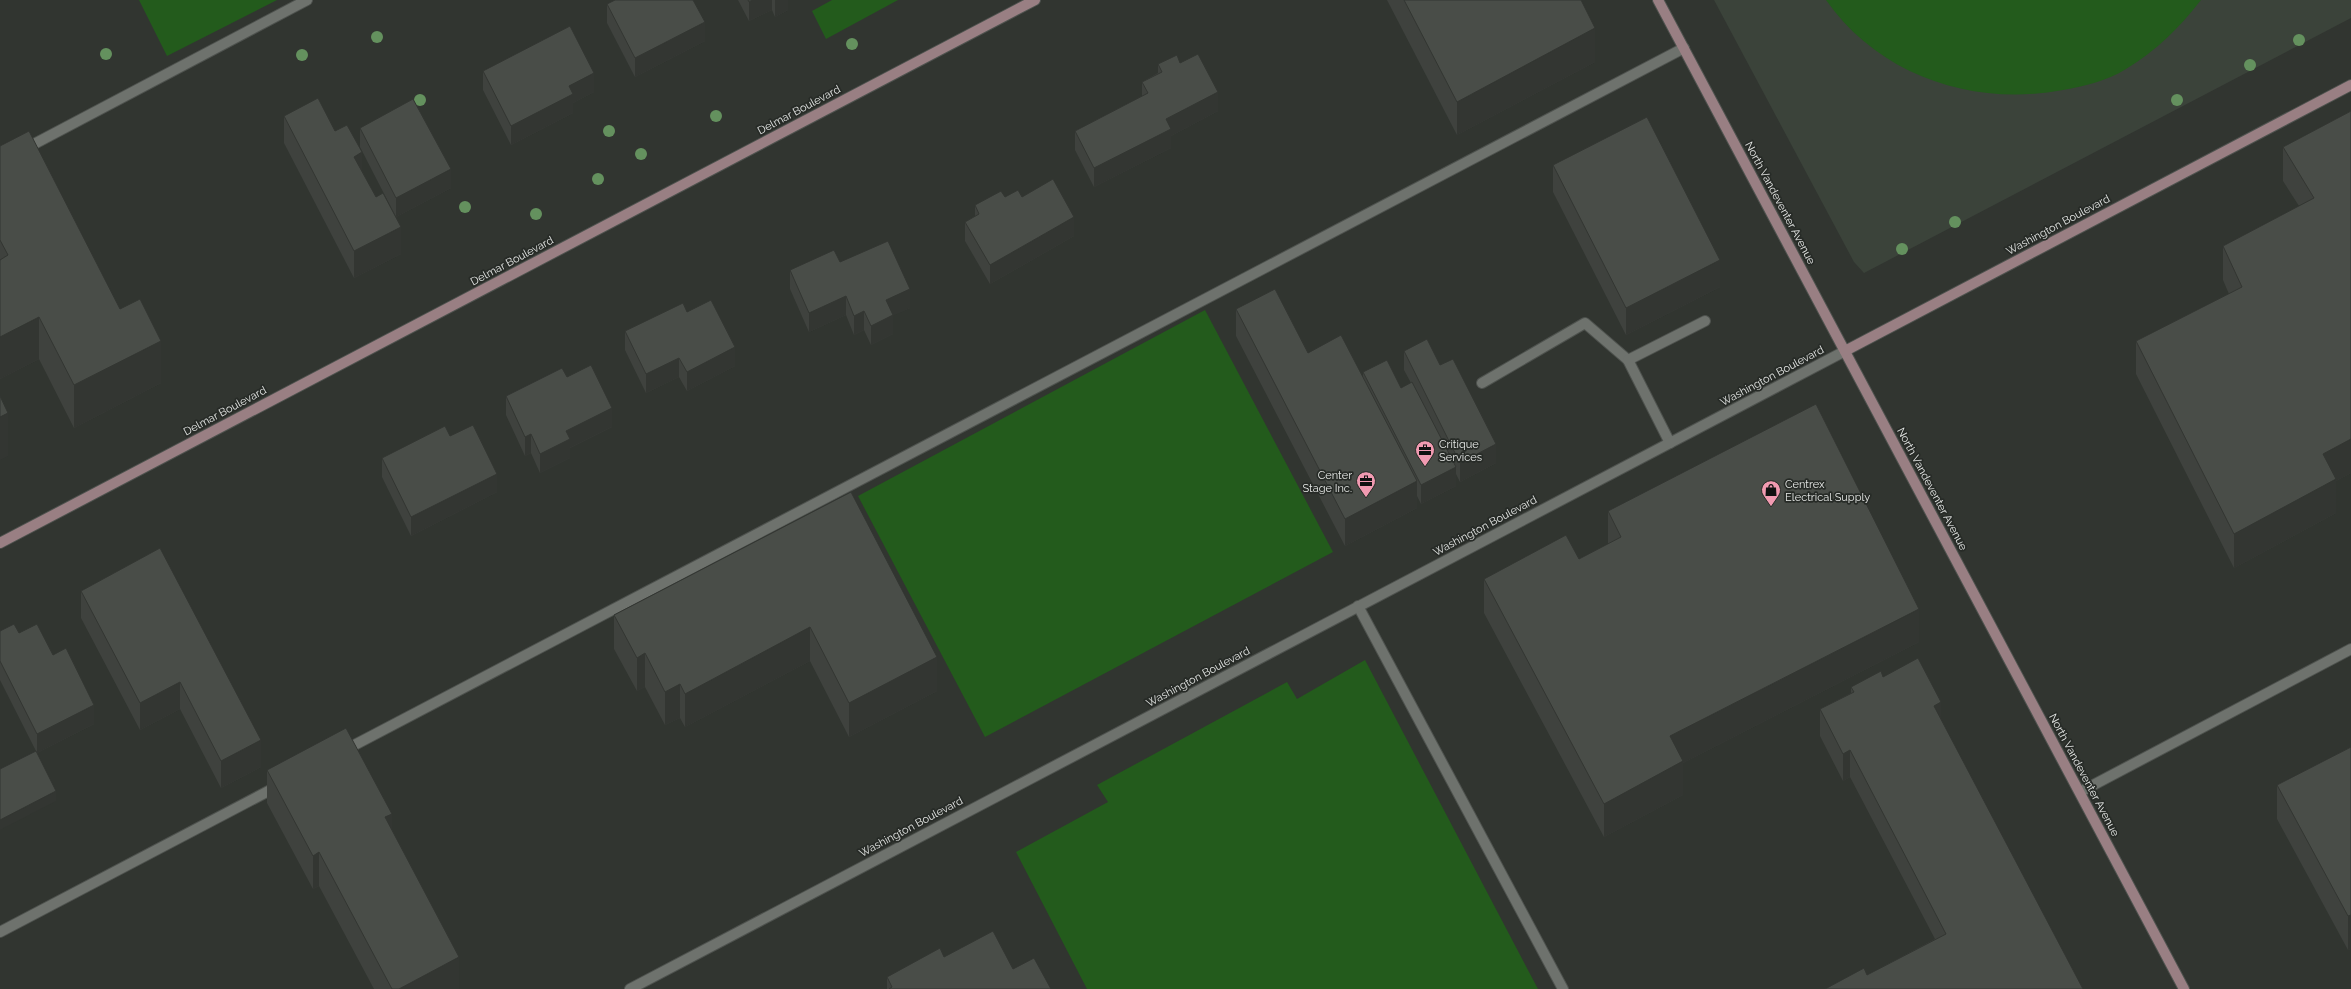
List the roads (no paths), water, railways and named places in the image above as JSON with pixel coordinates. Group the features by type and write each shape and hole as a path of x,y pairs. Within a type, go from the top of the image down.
{"main road":[{"name":"Delmar Boulevard","path":"0,543 1036,0"},
{"name":"North Vandeventer Avenue","path":"1658,0 2184,989"},
{"name":"Washington Boulevard","path":"1845,351 2351,85"}],"street":[{"path":"0,162 307,0"},
{"path":"332,757 1684,48"},
{"path":"1628,360 1705,321"},
{"path":"1482,383 1585,323 1628,360 1670,443"},
{"name":"Washington Boulevard","path":"630,989 1845,351"},
{"path":"1358,606 1564,989"},
{"path":"2080,792 2351,649"},
{"path":"0,932 290,780"}],"place":[{"name":"Critique Services","path":"1425,467"},
{"name":"Center Stage Inc.","path":"1366,498"},
{"name":"Centrex Electrical Supply","path":"1771,507"}]}
